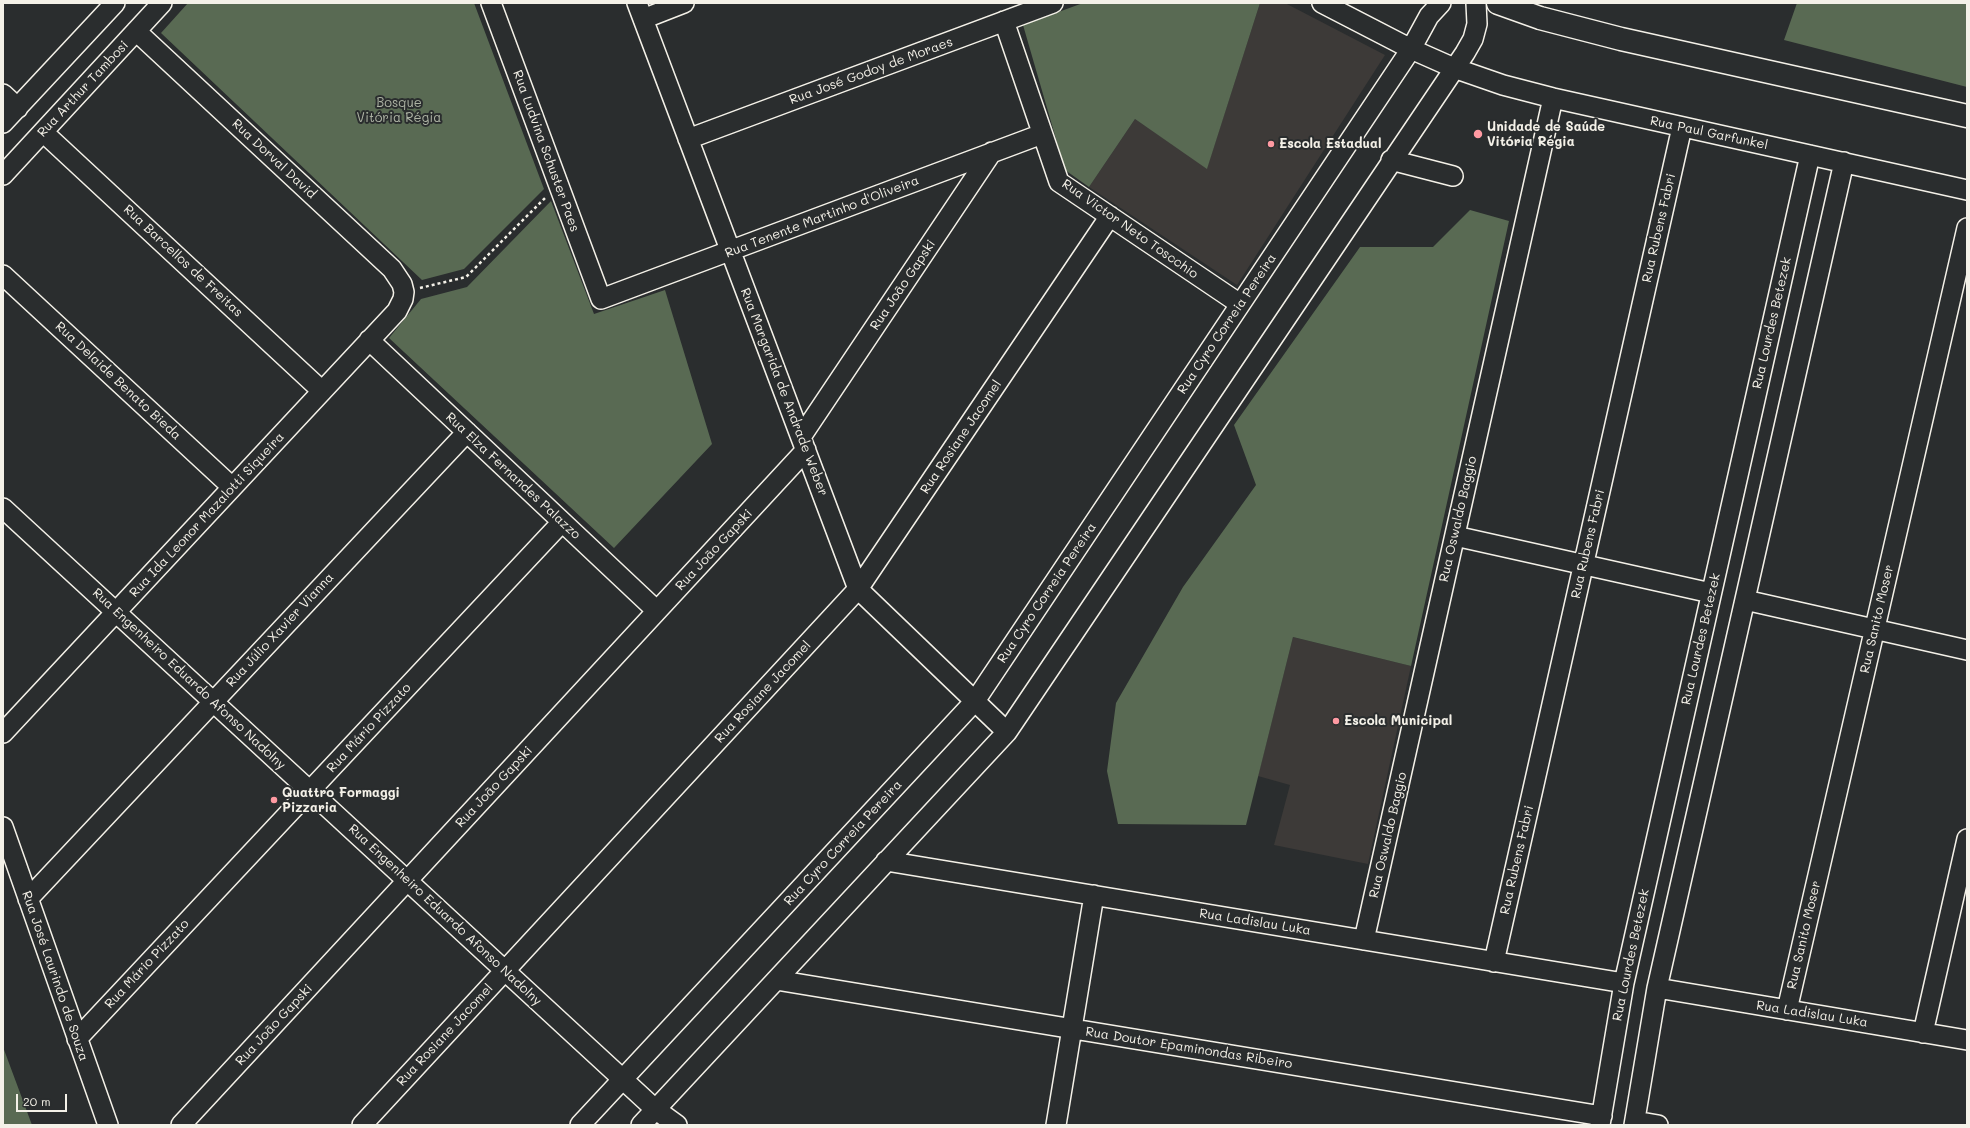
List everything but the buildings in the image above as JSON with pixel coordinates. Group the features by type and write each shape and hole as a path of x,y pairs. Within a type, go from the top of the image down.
{"main road":[{"path":"1498,3 1540,18 1621,39 1967,116"}],"street":[{"name":"Rua Arthur Tambosi","path":"3,175 162,3"},
{"name":"Rua Ludvina Schuster Paes","path":"491,3 601,299"},
{"path":"640,11 684,3"},
{"name":"Rua José Godoy de Moraes","path":"688,139 1053,3"},
{"name":"Rua Paul Garfunkel","path":"1322,3 1411,49 1454,68 1503,85 1552,98 1967,190"},
{"name":"Rua Cyro Correia Pereira","path":"580,1125 975,701 1411,49 1429,16 1441,3"},
{"path":"641,1125 1007,732 1473,39 1477,24 1476,3"},
{"path":"3,123 110,5"},
{"name":"Rua Margarida de Andrade Weber","path":"640,11 858,589 1007,732"},
{"name":"Rua Victor Neto Toscchio","path":"1004,21 1059,182 1240,304"},
{"name":"Rua Dorval David","path":"136,31 392,268 398,276 404,292"},
{"path":"3,94 18,108"},
{"name":"Rua Oswaldo Baggio","path":"1364,940 1552,98"},
{"name":"Rua Rubens Fabri","path":"1494,962 1682,127"},
{"name":"Rua Barcellos de Freitas","path":"43,132 322,391"},
{"name":"Rua Tenente Martinho d'Oliveira","path":"601,299 1042,134"},
{"name":"Rua João Gapski","path":"181,1125 657,611 803,444 992,152"},
{"name":"Rua Lourdes Betezek","path":"1601,1120 1624,983 1810,155"},
{"path":"1391,160 1453,176"},
{"path":"1658,1125 1635,1123 1656,988 1844,162"},
{"name":"Rua Rosiane Jacomel","path":"362,1125 858,589 1110,216"},
{"name":"Rua Sanito Moser","path":"1787,1010 1967,228"},
{"name":"Rua Delaide Benato Bieda","path":"3,275 232,487"},
{"name":"Rua Ida Leonor Mazalotti Siqueira","path":"3,734 397,311 403,299 404,292"},
{"name":"Rua Elza Fernandes Palazzo","path":"369,340 657,611"},
{"name":"Rua Júlio Xavier Vianna","path":"28,899 467,432"},
{"name":"Rua Engenheiro Eduardo Afonso Nadolny","path":"3,508 623,1079 656,1109 677,1125"},
{"name":"Rua Mário Pizzato","path":"77,1039 562,522"},
{"path":"1455,536 1711,593"},
{"path":"1745,600 1967,650"},
{"name":"Rua José Laurindo de Souza","path":"3,828 108,1125"},
{"path":"1923,1032 1967,839"},
{"name":"Rua Ladislau Luka","path":"886,861 1624,983"},
{"path":"1056,1125 1094,895"},
{"name":"Rua Doutor Epaminondas Ribeiro","path":"776,980 1072,1028 1601,1120"},
{"name":"Rua Ladislau Luka","path":"1656,988 1967,1040"}],"path":[{"path":"404,292 466,277 559,185"}],"shaded area":[{"name":"Escola Estadual","path":"1260,3 1285,3 1385,55 1237,285 1089,187 1135,119 1207,168"},
{"name":"Escola Municipal","path":"1293,637 1411,666 1368,864 1274,845 1290,785 1258,776"}],"green space":[{"name":"Bosque Vitória Régia","path":"188,3 474,3 544,189 464,269 422,280 161,33"},
{"path":"1083,3 1260,3 1207,169 1135,119 1089,187 1065,170 1023,25"},
{"path":"1797,3 1967,3 1967,87 1784,40"},
{"path":"551,201 594,314 665,290 712,444 614,548 389,338 421,299 467,287"},
{"path":"1470,210 1509,221 1411,666 1293,637 1246,825 1118,824 1107,771 1116,703 1183,587 1256,485 1234,425 1360,247 1433,247"},
{"path":"3,1047 32,1125 3,1125"}],"place":[{"name":"Unidade de Saúde Vitória Régia","path":"1478,134"},
{"name":"Escola Estadual","path":"1271,144"},
{"name":"Escola Municipal","path":"1336,721"},
{"name":"Quattro Formaggi Pizzaria","path":"274,800"}]}
